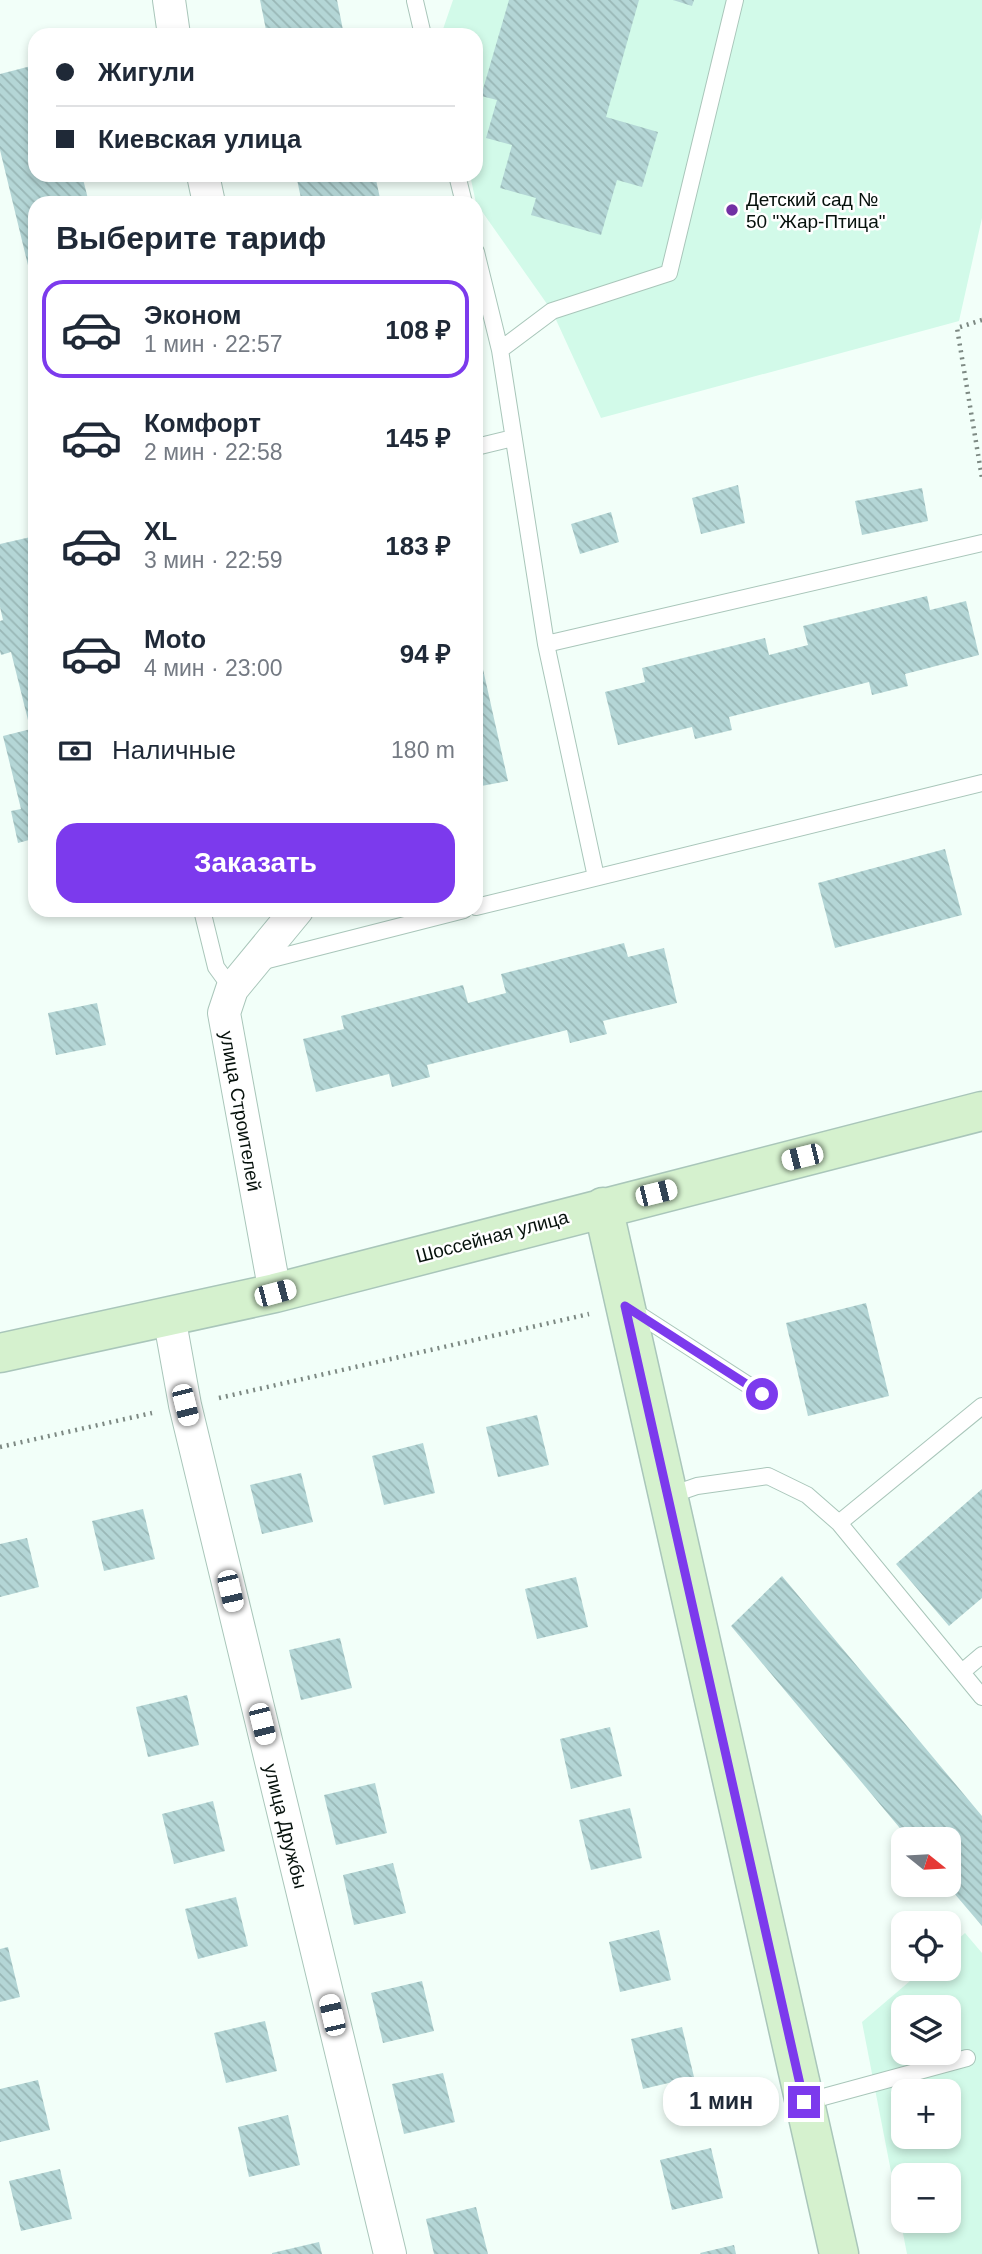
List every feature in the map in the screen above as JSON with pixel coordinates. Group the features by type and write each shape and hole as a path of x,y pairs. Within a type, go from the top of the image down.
{"main road":[{"name":"Шоссейная улица","path":"0,1353 275,1293 603,1206 982,1111"},
{"path":"603,1206 608,1310 668,1496 839,2254"}],"street":[{"path":"169,0 173,28"},
{"path":"232,989 292,917"},
{"name":"улица Строителей","path":"232,989 224,1013 275,1293"},
{"name":"улица Дружбы","path":"169,1316 185,1405 390,2254"}],"lane":[{"path":"500,350 552,311 668,273 735,0"},
{"path":"415,1 421,28"},
{"path":"483,281 500,350 546,644 596,877"},
{"path":"483,445 513,438"},
{"path":"546,644 982,543"},
{"path":"483,905 982,783"},
{"path":"204,917 216,967 232,989"},
{"path":"256,963 437,917"},
{"path":"608,1310 762,1394"},
{"path":"839,1523 982,1406"},
{"path":"668,1496 697,1486 768,1476 807,1495 839,1523 982,1697"},
{"path":"962,1672 982,1655"},
{"path":"804,2102 967,2058"}],"path":[{"path":"982,320 957,328 982,478"},
{"path":"0,1447 608,1310"}],"shaded area":[{"name":"Детский сад № 50 \"Жар-Птица\"","path":"453,0 982,0 982,218 959,321 601,418 552,311 483,213 483,196 474,196 472,182 483,182 483,28 443,28"},
{"path":"965,1933 982,1953 982,2254 907,2254 903,2233 961,2233 961,2163 891,2163 891,2172 862,2022 891,1997 891,2065 961,2065 961,1995 894,1995 910,1981 961,1981 961,1936"}],"building":[{"path":"260,0 337,0 343,28 266,28"},
{"path":"509,0 639,0 606,117 658,132 642,187 617,180 601,235 531,215 536,198 500,188 512,145 486,138 497,100 483,96"},
{"path":"673,0 694,0 692,6"},
{"path":"28,67 28,182 84,182 87,196 28,196 28,265 0,150 0,74"},
{"path":"298,182 376,182 380,196 300,196"},
{"path":"738,485 745,523 701,534 692,498"},
{"path":"922,488 928,521 862,535 855,501"},
{"path":"611,512 619,542 580,554 571,524"},
{"path":"28,538 28,720 11,652 1,655 0,651 0,621 3,620 0,607 0,544"},
{"path":"927,596 930,610 966,601 979,655 905,674 908,686 872,695 869,682 729,717 732,730 695,739 692,727 618,745 605,692 645,682 642,668 765,638 769,655 808,645 803,626"},
{"path":"483,669 508,781 483,786"},
{"path":"28,730 28,840 18,843 11,811 21,809 3,736"},
{"path":"945,849 962,915 835,948 818,883"},
{"path":"624,943 628,957 664,948 677,1003 603,1021 607,1034 570,1043 567,1030 427,1065 430,1077 392,1087 389,1074 316,1092 303,1039 344,1029 341,1016 463,985 468,1003 506,993 501,974"},
{"path":"97,1003 106,1045 56,1055 48,1013"},
{"path":"866,1303 889,1396 808,1416 786,1323"},
{"path":"537,1415 549,1465 498,1477 486,1427"},
{"path":"423,1443 435,1493 384,1505 372,1456"},
{"path":"301,1473 313,1522 262,1534 250,1485"},
{"path":"982,1489 982,1598 949,1626 896,1564"},
{"path":"143,1509 155,1559 104,1571 92,1521"},
{"path":"27,1538 39,1587 0,1597 0,1544"},
{"path":"782,1576 982,1816 982,1926 957,1897 961,1897 961,1827 899,1827 731,1626"},
{"path":"576,1577 588,1627 537,1639 525,1589"},
{"path":"340,1638 352,1688 301,1700 289,1650"},
{"path":"187,1695 199,1745 148,1757 136,1707"},
{"path":"610,1727 622,1776 571,1789 560,1739"},
{"path":"375,1783 387,1833 336,1845 324,1795"},
{"path":"213,1801 225,1851 174,1864 162,1814"},
{"path":"630,1808 642,1858 591,1870 579,1820"},
{"path":"393,1863 406,1913 354,1925 343,1875"},
{"path":"236,1897 248,1946 198,1959 185,1909"},
{"path":"659,1930 671,1980 620,1992 609,1942"},
{"path":"8,1947 20,1997 0,2002 0,1949"},
{"path":"422,1981 434,2031 383,2043 371,1993"},
{"path":"265,2021 277,2071 226,2083 214,2033"},
{"path":"682,2027 694,2077 643,2089 631,2039"},
{"path":"443,2073 455,2122 404,2134 392,2084"},
{"path":"38,2080 50,2130 0,2142 0,2089"},
{"path":"288,2115 300,2165 249,2177 238,2127"},
{"path":"711,2148 723,2198 672,2210 660,2160"},
{"path":"60,2169 72,2219 21,2231 9,2181"},
{"path":"476,2207 488,2254 434,2254 426,2219"},
{"path":"319,2242 322,2254 272,2254 272,2253"},
{"path":"734,2245 736,2254 700,2253"}],"place":[{"name":"Детский сад № 50 \"Жар-Птица\"","path":"732,210"}],"route":[{"path":"762,1394 625,1306 804,2102"}]}
